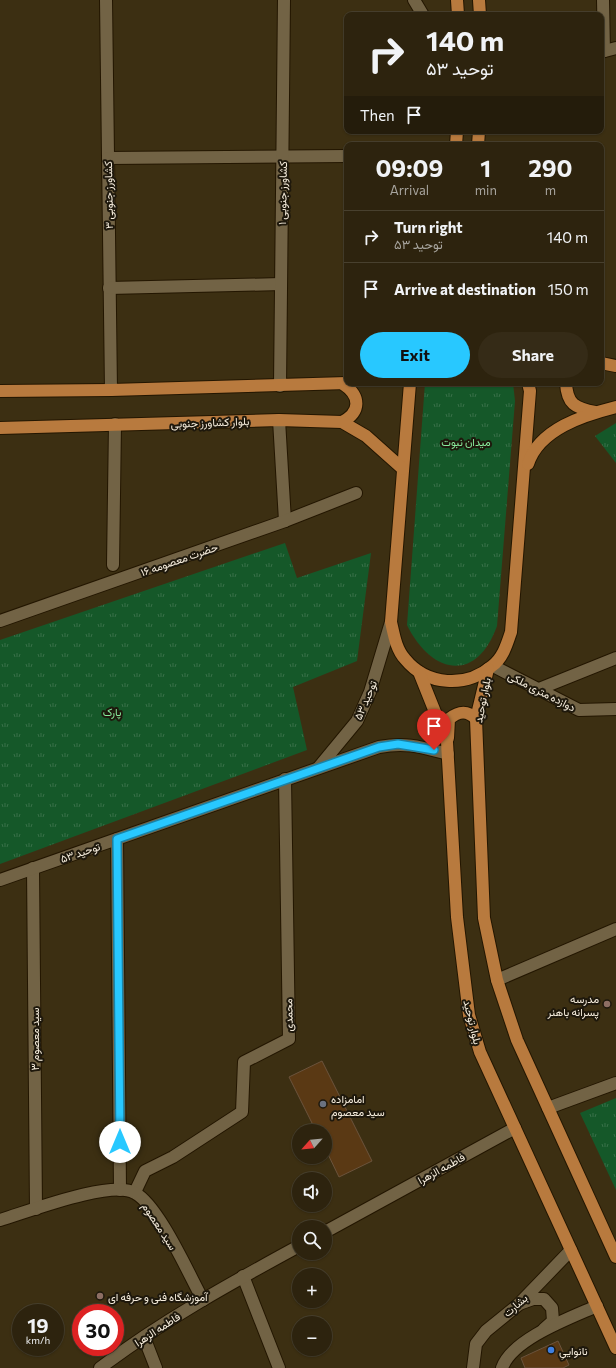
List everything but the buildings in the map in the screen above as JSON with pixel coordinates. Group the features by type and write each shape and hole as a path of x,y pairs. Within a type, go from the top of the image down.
{"main road":[{"path":"457,0 458,12"},
{"path":"480,0 480,12"},
{"path":"604,364 616,366"},
{"path":"0,391 110,390 344,383"},
{"path":"342,422 350,417 356,409 356,398 348,386"},
{"path":"410,386 392,622 395,642 404,659 419,672 437,680 457,682 476,677 490,668 505,651 511,632 530,391 529,386"},
{"path":"566,386 566,392 574,405 581,409 596,412"},
{"path":"523,479 531,453 549,436 570,421 616,407"},
{"name":"بلوار کشاورز جنوبی","path":"0,428 279,420 342,422 366,436 403,469"},
{"name":"بلوار توحید","path":"490,668 476,719 484,918 497,980 517,1040 616,1257"},
{"name":"بلوار توحید","path":"419,672 448,742 457,917 469,1015 480,1052 616,1348"},
{"path":"448,742 449,719 454,714 462,712 470,713 476,719"}],"street":[{"name":"کشاورز جنوبی ۳","path":"106,0 110,390"},
{"name":"کشاورز جنوبی ۱","path":"280,386 284,0"},
{"path":"414,0 421,12"},
{"path":"603,0 603,12"},
{"path":"604,51 616,48"},
{"path":"108,158 344,156"},
{"path":"109,288 281,284"},
{"path":"279,420 285,521"},
{"path":"113,565 115,424"},
{"name":"حضرت معصومه ۱۶","path":"0,621 285,521 356,493"},
{"name":"توحید ۵۳","path":"319,767 357,721 370,692 392,622"},
{"path":"539,689 616,658"},
{"name":"دوازده متری ملکی","path":"490,668 539,689 579,710 616,709"},
{"name":"توحید ۵۳","path":"0,880 379,747 398,744 419,746 448,754"},
{"name":"محمدی","path":"134,1192 145,1171 173,1157 242,1112 244,1062 289,1039 285,779"},
{"path":"117,839 120,1190"},
{"name":"سید معصوم ۳","path":"33,868 36,1209"},
{"path":"497,980 616,929"},
{"path":"548,1108 616,1083"},
{"name":"فاطمه الزهرا","path":"332,1228 515,1128"},
{"name":"سید معصوم","path":"0,1220 84,1195 120,1190 134,1192 145,1201 159,1220 203,1300"},
{"name":"فاطمه الزهرا","path":"100,1368 144,1337 203,1300 242,1276 292,1250"},
{"name":"بشارت","path":"473,1368 476,1344 486,1331 518,1304 571,1250"},
{"path":"242,1276 278,1368"},
{"path":"518,1304 533,1299 544,1299 552,1308 553,1321 541,1333"},
{"path":"502,1368 507,1358 513,1351 541,1333 597,1306"},
{"path":"144,1337 156,1368"}],"green space":[{"name":"میدان نبوت","path":"425,386 513,386 515,401 497,626 488,645 477,657 466,664 453,666 440,662 428,654 417,641 407,625"},
{"path":"616,423 616,463 595,436"},
{"name":"پارک","path":"285,543 297,578 371,553 357,661 293,687 307,750 0,864 0,640"},
{"path":"616,1098 616,1190 580,1113"}],"place":[{"name":"مدرسه پسرانه باهنر","path":"607,1004"},
{"name":"امامزاده سید معصوم","path":"323,1104"},
{"name":"آموزشگاه فنی و حرفه ای","path":"100,1296"},
{"name":"نانواییِ","path":"551,1350"}],"route":[{"path":"120,1142 117,839 379,747 398,744 419,746 434,750"}]}
